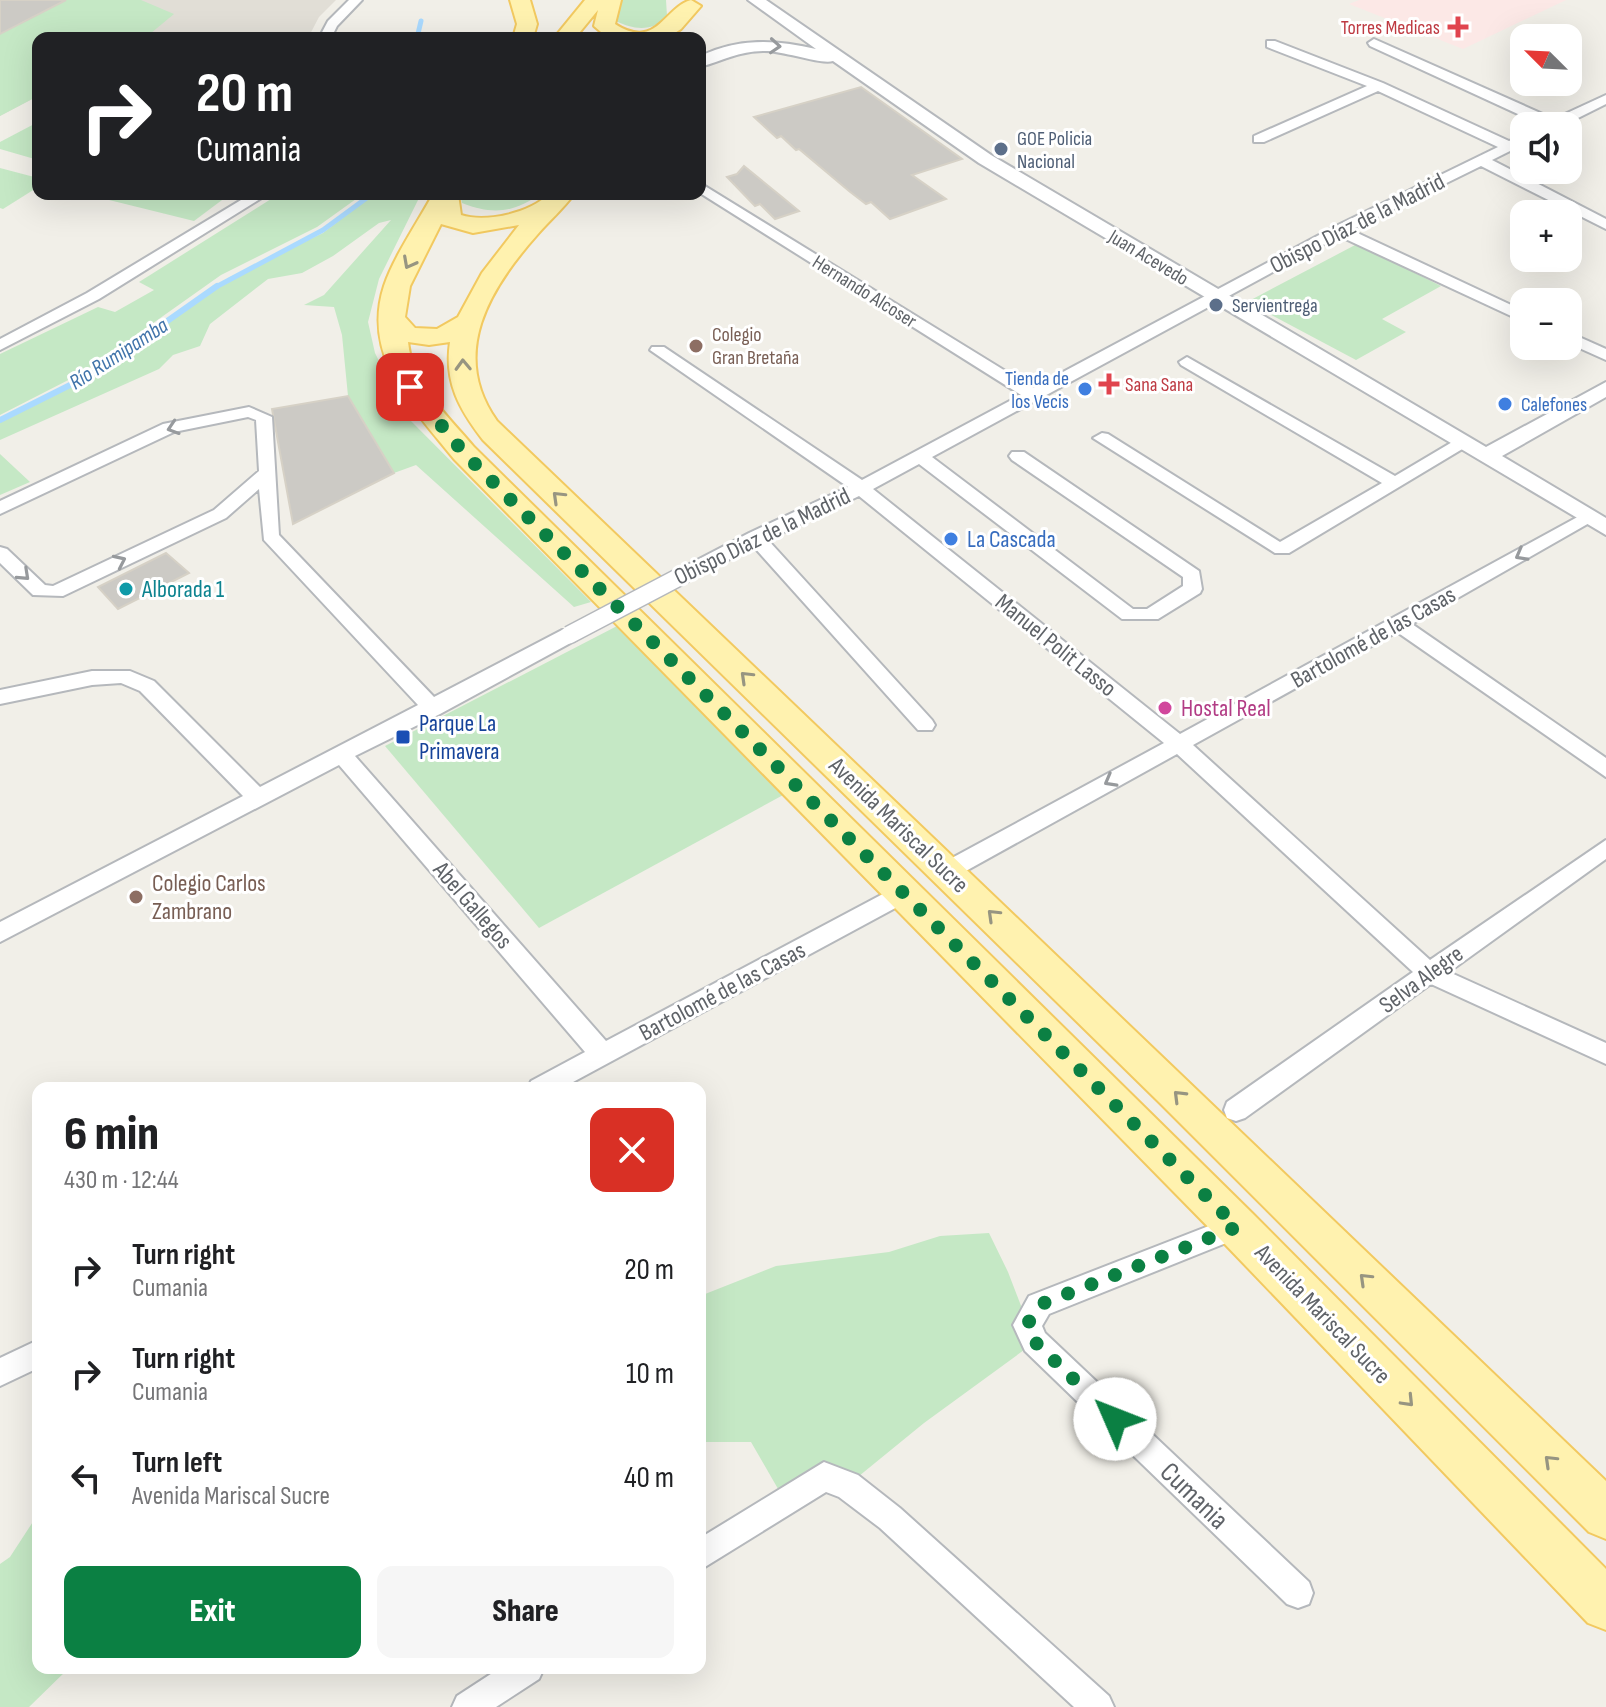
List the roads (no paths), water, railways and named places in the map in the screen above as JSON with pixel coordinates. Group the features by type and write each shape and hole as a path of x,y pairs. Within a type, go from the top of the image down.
{"main road":[{"path":"520,0 527,24 525,32"},
{"path":"569,32 596,0"},
{"path":"609,32 604,26 611,0"},
{"path":"663,32 690,3"},
{"path":"686,32 691,18 690,3"},
{"name":"Avenida Mariscal Sucre","path":"443,200 397,286 392,317 396,356 410,387 464,453 1237,1227 1606,1605"},
{"path":"447,200 449,219 470,226 497,223 556,201"},
{"name":"Avenida Mariscal Sucre","path":"556,201 481,293 468,321 461,368 476,412 493,434 947,871 1606,1515"},
{"path":"392,317 403,333 425,338 450,334 468,321"}],"street":[{"path":"328,32 356,0"},
{"name":"Juan Acevedo","path":"756,0 985,159 1598,523"},
{"path":"1374,43 1524,112"},
{"path":"1271,44 1510,140"},
{"name":"Juan Acevedo","path":"706,60 735,48 775,46 809,52 865,74"},
{"path":"1259,139 1378,86"},
{"path":"1582,114 1602,106"},
{"name":"Obispo Díaz de la Madrid","path":"0,933 433,709 755,537 861,488 1339,230 1510,147"},
{"path":"1482,161 1606,225"},
{"name":"Hernando Alcoser","path":"706,191 1031,394"},
{"path":"0,345 93,296 251,200"},
{"path":"1339,230 1510,310"},
{"path":"1582,344 1606,355"},
{"name":"Manuel Polit Lasso","path":"658,350 861,488 1178,743 1429,973 1606,1054"},
{"path":"1187,362 1393,482"},
{"path":"1488,455 1606,388"},
{"path":"0,508 169,428 249,412 264,417 270,536 433,709"},
{"path":"1102,438 1277,549 1286,548 1465,442"},
{"path":"918,455 1129,615 1151,615 1193,589 1192,575 1018,456"},
{"path":"0,553 40,591 56,592 220,514 268,472"},
{"name":"Bartolomé de las Casas","path":"947,871 1397,623 1598,523"},
{"path":"755,537 925,725"},
{"path":"1397,623 1606,769"},
{"path":"0,697 92,678 123,676 147,686 259,799"},
{"name":"Abel Gallegos","path":"342,755 603,1055"},
{"name":"Selva Alegre","path":"1236,1110 1606,848"},
{"name":"Bartolomé de las Casas","path":"551,1082 904,893"},
{"name":"Cumania","path":"1237,1227 1039,1305 1027,1325 1035,1342 1298,1593"},
{"path":"0,1373 32,1356"},
{"path":"706,1551 824,1477 848,1485 890,1518 1098,1707"},
{"path":"468,1707 519,1674"}],"waterway":[{"path":"418,32 421,21"},
{"path":"215,288 323,230 364,200"},
{"name":"Río Rumipamba","path":"0,420 92,374 215,288"}],"place":[{"name":"Torres Medicas","path":"1458,27"},
{"name":"GOE Policia Nacional","path":"1001,149"},
{"name":"Servientrega","path":"1216,305"},
{"name":"Colegio Gran Bretaña","path":"696,346"},
{"name":"Sana Sana","path":"1109,384"},
{"name":"Tienda de los Vecis","path":"1085,389"},
{"name":"Calefones","path":"1505,404"},
{"name":"La Cascada","path":"951,539"},
{"name":"Alborada 1","path":"126,589"},
{"name":"Hostal Real","path":"1165,708"},
{"name":"Parque La Primavera","path":"403,737"},
{"name":"Colegio Carlos Zambrano","path":"136,897"}]}
